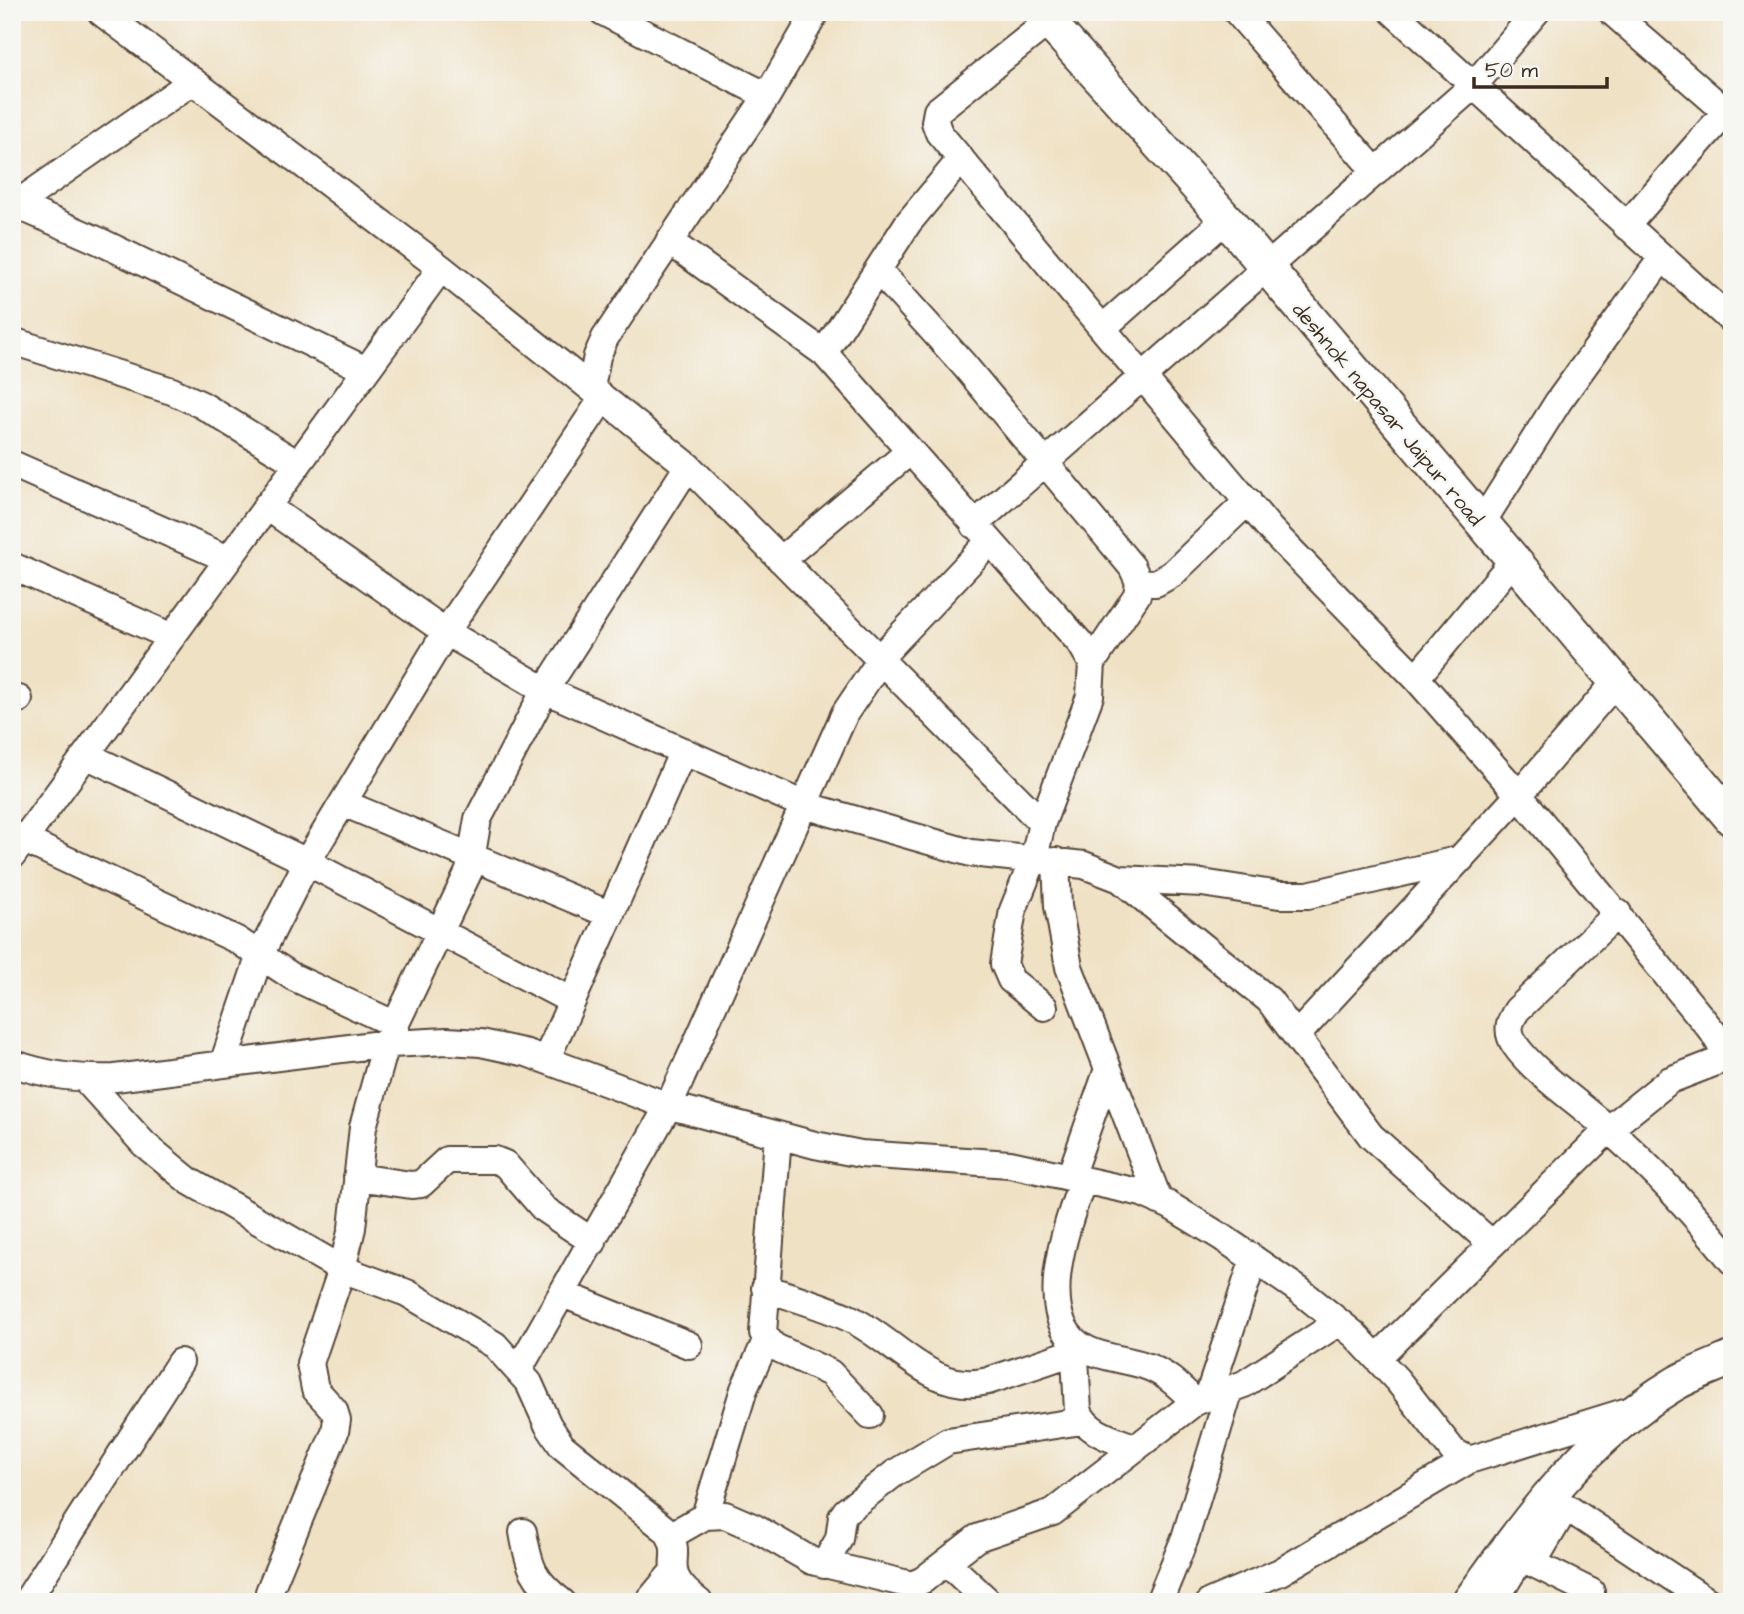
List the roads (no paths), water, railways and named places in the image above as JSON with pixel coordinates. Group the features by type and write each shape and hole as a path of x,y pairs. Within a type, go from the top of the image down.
{"main road":[{"name":"deshnok napasar Jaipur road","path":"1044,17 1226,219 1732,819"},
{"path":"1469,1602 1557,1501 1600,1440 1640,1407 1676,1384 1732,1358"}],"street":[{"path":"101,12 441,268 688,466 1042,823"},
{"path":"603,12 766,96"},
{"path":"223,1064 260,955 307,862 446,632 597,393 597,356 605,338 766,96 816,12"},
{"path":"1237,12 1376,172"},
{"path":"1393,12 1732,321"},
{"path":"519,1369 668,1105 845,713 879,661 981,534 1045,461 1474,85 1536,12"},
{"path":"1612,12 1730,112 1626,226"},
{"path":"1044,17 937,111 934,122 939,133 1104,327 1271,530 1416,678 1519,795 1618,913 1730,1057 1670,1080 1609,1129 1378,1357"},
{"path":"14,204 193,81"},
{"path":"824,353 908,223 961,159"},
{"path":"14,204 99,241 366,370"},
{"path":"1104,327 1226,219"},
{"path":"669,240 824,353 981,534 1081,644 1092,663"},
{"path":"1481,524 1558,402 1662,258"},
{"path":"391,1035 237,940 16,844 86,755 441,268"},
{"path":"879,271 964,365 1045,461 1132,567 1139,582 1138,595 1092,663 1090,696 1042,823 1045,859 1058,906 1069,967 1159,1201"},
{"path":"12,341 172,391 202,405 298,464"},
{"path":"780,560 911,451"},
{"path":"12,464 228,559"},
{"path":"268,1602 269,1592 335,1432 337,1420 334,1410 315,1389 310,1363 342,1269 352,1228 363,1127 391,1035 473,856 478,819 545,690 688,466"},
{"path":"1139,582 1156,583 1172,574 1248,502"},
{"path":"266,506 446,632 545,690 804,805 971,853 1084,865 1120,879 1269,1000 1371,1136 1492,1244"},
{"path":"1416,678 1513,561"},
{"path":"12,566 172,637"},
{"path":"1297,1035 1519,795 1615,683"},
{"path":"546,1060 683,751"},
{"path":"86,755 307,862 572,1001"},
{"path":"343,803 611,915"},
{"path":"1044,1006 1012,980 1004,964 1013,911 1045,859"},
{"path":"1120,879 1202,883 1279,895 1308,895 1461,859"},
{"path":"1618,913 1517,1010 1510,1021 1509,1034 1523,1055 1609,1129 1683,1201 1732,1261"},
{"path":"12,1063 50,1075 85,1079 115,1078 223,1064 391,1035 481,1043 546,1060 668,1105 778,1136 861,1154 1010,1164 1142,1193 1254,1259 1339,1322 1378,1357 1453,1451 1469,1460"},
{"path":"1108,1069 1076,1178 1062,1239 1057,1276 1058,1305 1074,1346 1078,1410 1082,1421 1091,1429 1136,1448"},
{"path":"85,1079 165,1165 188,1181 342,1269 407,1293 467,1326 495,1345 519,1369 562,1446 660,1524 670,1536 674,1549 672,1573 648,1602"},
{"path":"705,1516 744,1389 766,1341 762,1324 778,1136"},
{"path":"357,1177 411,1185 428,1179 447,1160 495,1160 513,1171 544,1209 593,1242"},
{"path":"1159,1602 1185,1538 1211,1396 1254,1259"},
{"path":"765,1288 855,1320 918,1365 935,1375 961,1383 974,1385 988,1381 1074,1346 1160,1372 1211,1396"},
{"path":"563,1294 689,1345"},
{"path":"670,1536 705,1516 725,1515 824,1565 912,1585 990,1532 1053,1512 1136,1448 1211,1396 1258,1376 1339,1322"},
{"path":"766,1341 830,1373 870,1415"},
{"path":"26,1602 180,1362"},
{"path":"1210,1602 1280,1572 1364,1525 1469,1460 1640,1407"},
{"path":"824,1565 839,1539 842,1517 846,1511 937,1446 959,1438 1082,1421"},
{"path":"1534,1561 1557,1501 1709,1602"},
{"path":"523,1532 528,1563 541,1585 562,1602"},
{"path":"1494,1602 1516,1566 1526,1560 1534,1561 1591,1592"},
{"path":"946,1562 989,1602"},
{"path":"672,1573 686,1592 699,1602"}]}
